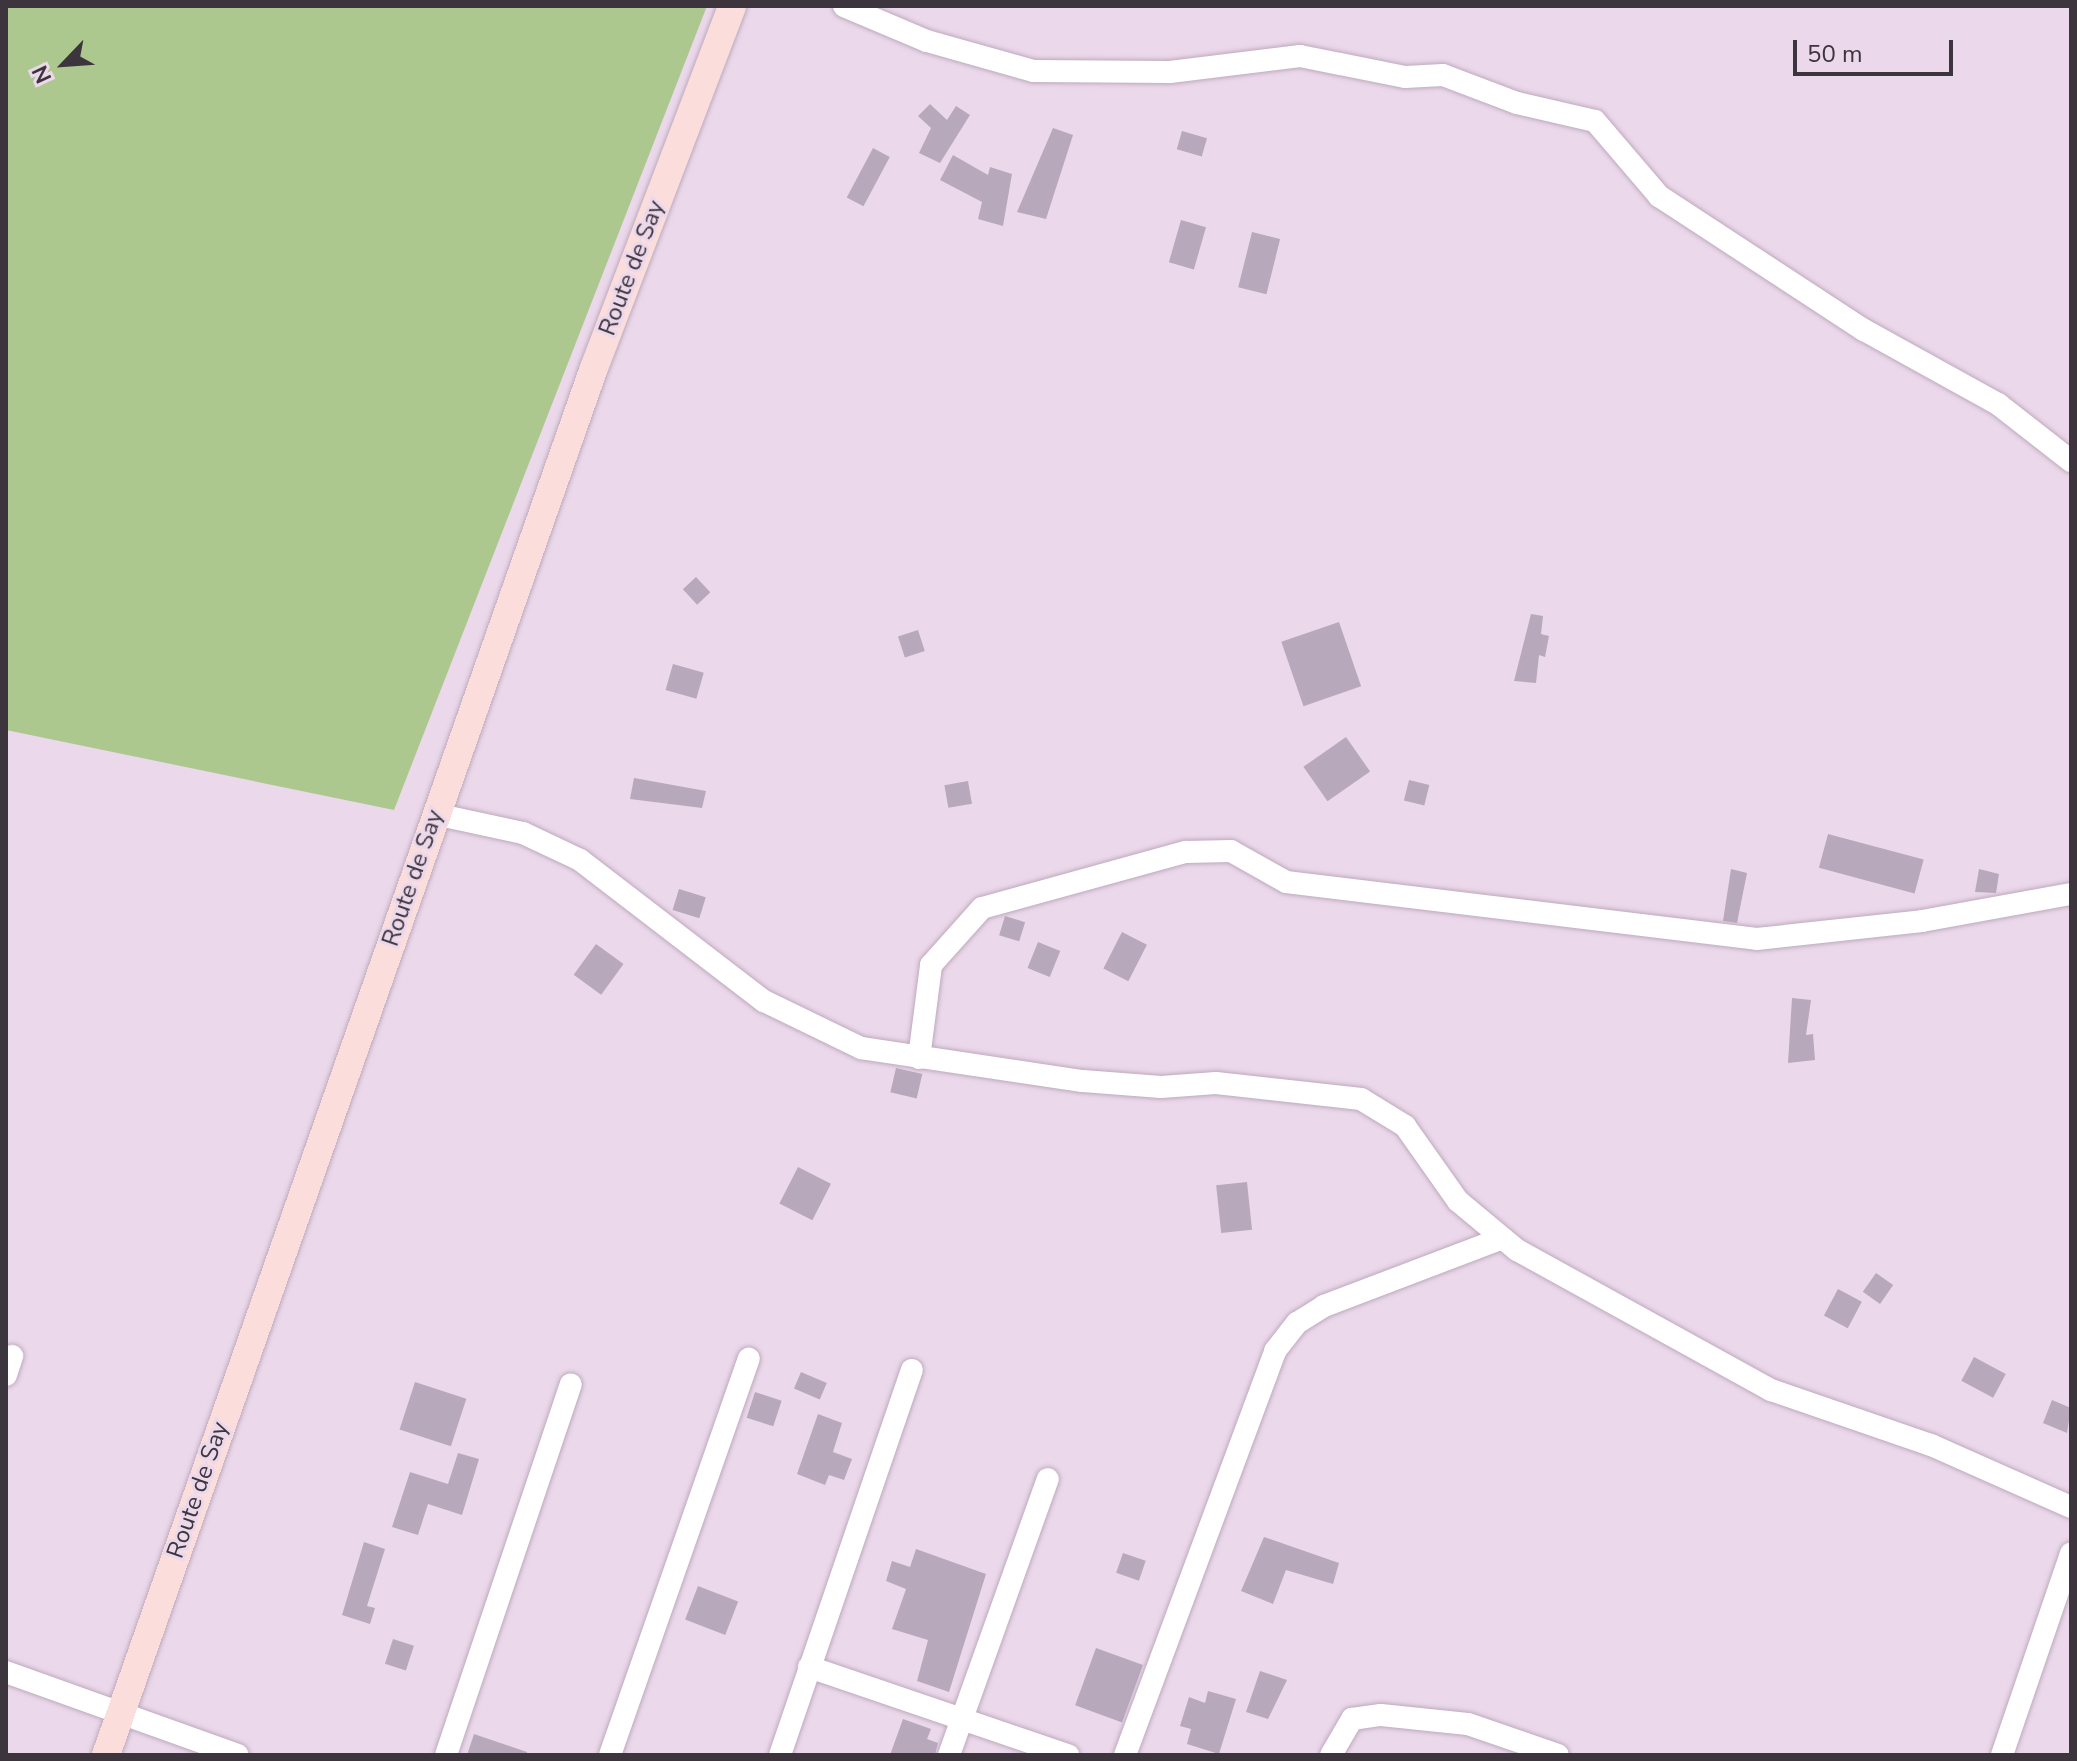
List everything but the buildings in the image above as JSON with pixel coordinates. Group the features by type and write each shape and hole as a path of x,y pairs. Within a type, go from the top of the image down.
{"main road":[{"name":"Route de Say","path":"106,1755 594,368 732,6"}],"street":[{"path":"844,6 927,41 1034,71 1170,72 1300,56 1405,77 1443,75 1517,103 1595,121 1659,196 1864,330 1998,404 2071,461"},
{"path":"435,814 523,833 580,860 764,1001 861,1048 1083,1081 1161,1087 1216,1083 1361,1099 1405,1126 1458,1201 1500,1239 1771,1390 1931,1445 2071,1507"},
{"path":"919,1058 931,965 982,908 1186,852 1231,851 1286,882 1757,939 1922,921 2071,894"},
{"path":"1125,1755 1275,1351 1297,1323 1324,1306 1500,1239"},
{"path":"610,1755 749,1359"},
{"path":"780,1755 912,1370"},
{"path":"446,1755 571,1384"},
{"path":"949,1755 1048,1479"},
{"path":"2002,1755 2071,1553"},
{"path":"809,1667 1068,1755"},
{"path":"6,1672 238,1755"},
{"path":"1331,1755 1352,1719 1381,1715 1468,1724 1558,1755"}],"green space":[{"path":"6,6 707,6 394,810 6,730"}]}
